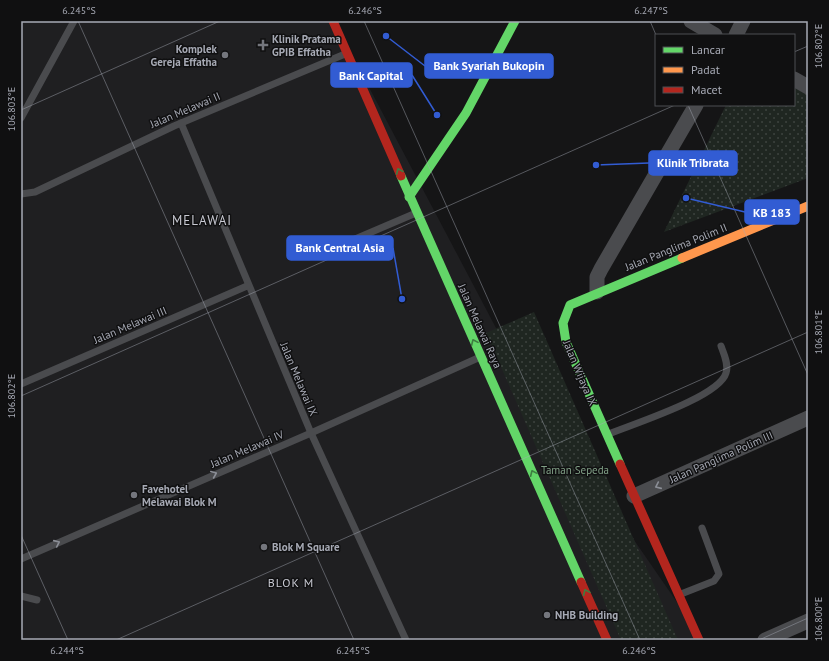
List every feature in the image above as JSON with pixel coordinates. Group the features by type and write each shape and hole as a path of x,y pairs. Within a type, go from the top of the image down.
{"street":[{"name":"Jalan Melawai Raya","path":"333,21 346,54 480,357 608,640"},
{"path":"409,197 466,113 516,21"},
{"path":"692,21 713,34"},
{"path":"736,34 743,21"},
{"path":"795,80 808,87"},
{"path":"596,292 599,273 695,106"},
{"name":"Jalan Panglima Polim II","path":"596,292 808,206"},
{"name":"Jalan Wijaya IX","path":"596,292 570,305 563,323 566,342 699,640"},
{"name":"Jalan Panglima Polim III","path":"634,496 808,418"},
{"path":"765,640 791,635 808,621"}],"lane":[{"path":"21,118 74,21"},
{"name":"Jalan Melawai II","path":"21,194 35,192 180,123 346,54"},
{"name":"Jalan Melawai IX","path":"180,123 247,286 310,433 406,640"},
{"path":"320,254 417,213"},
{"name":"Jalan Melawai III","path":"21,384 247,286"},
{"path":"607,435 694,400 714,388 722,381 727,372 726,359 721,346"},
{"name":"Jalan Melawai IV","path":"21,559 480,357"},
{"path":"679,595 714,581 720,574 702,528"},
{"path":"21,596 37,600"}],"shaded area":[{"path":"21,21 334,21 523,379 703,640 21,640"}],"green space":[{"path":"795,88 808,95 808,178 664,232 726,106 795,106"},
{"name":"Taman Sepeda","path":"534,312 678,640 621,640 486,333"}],"traffic: fast":[{"path":"409,197 466,113 515,21"},
{"path":"401,176 581,582"},
{"path":"620,464 566,342 563,323 570,305 682,258"}],"traffic: slow":[{"path":"682,258 808,206"}],"traffic: jam":[{"path":"333,21 401,176"},
{"path":"620,464 699,640"},
{"path":"581,582 607,640"}],"place":[{"name":"Bank Syariah Bukopin","path":"386,36"},
{"name":"Klinik Pratama GPIB Effatha","path":"263,45"},
{"name":"Komplek Gereja Effatha","path":"225,55"},
{"name":"Bank Capital","path":"437,115"},
{"name":"Klinik Tribrata","path":"596,165"},
{"name":"KB 183","path":"686,198"},
{"name":"Bank Central Asia","path":"402,299"},
{"name":"Favehotel Melawai Blok M","path":"134,495"},
{"name":"Blok M Square","path":"264,547"},
{"name":"NHB Building","path":"547,615"}],"district":[{"name":"MELAWAI","path":"202,220"},
{"name":"BLOK M","path":"291,583"}]}
